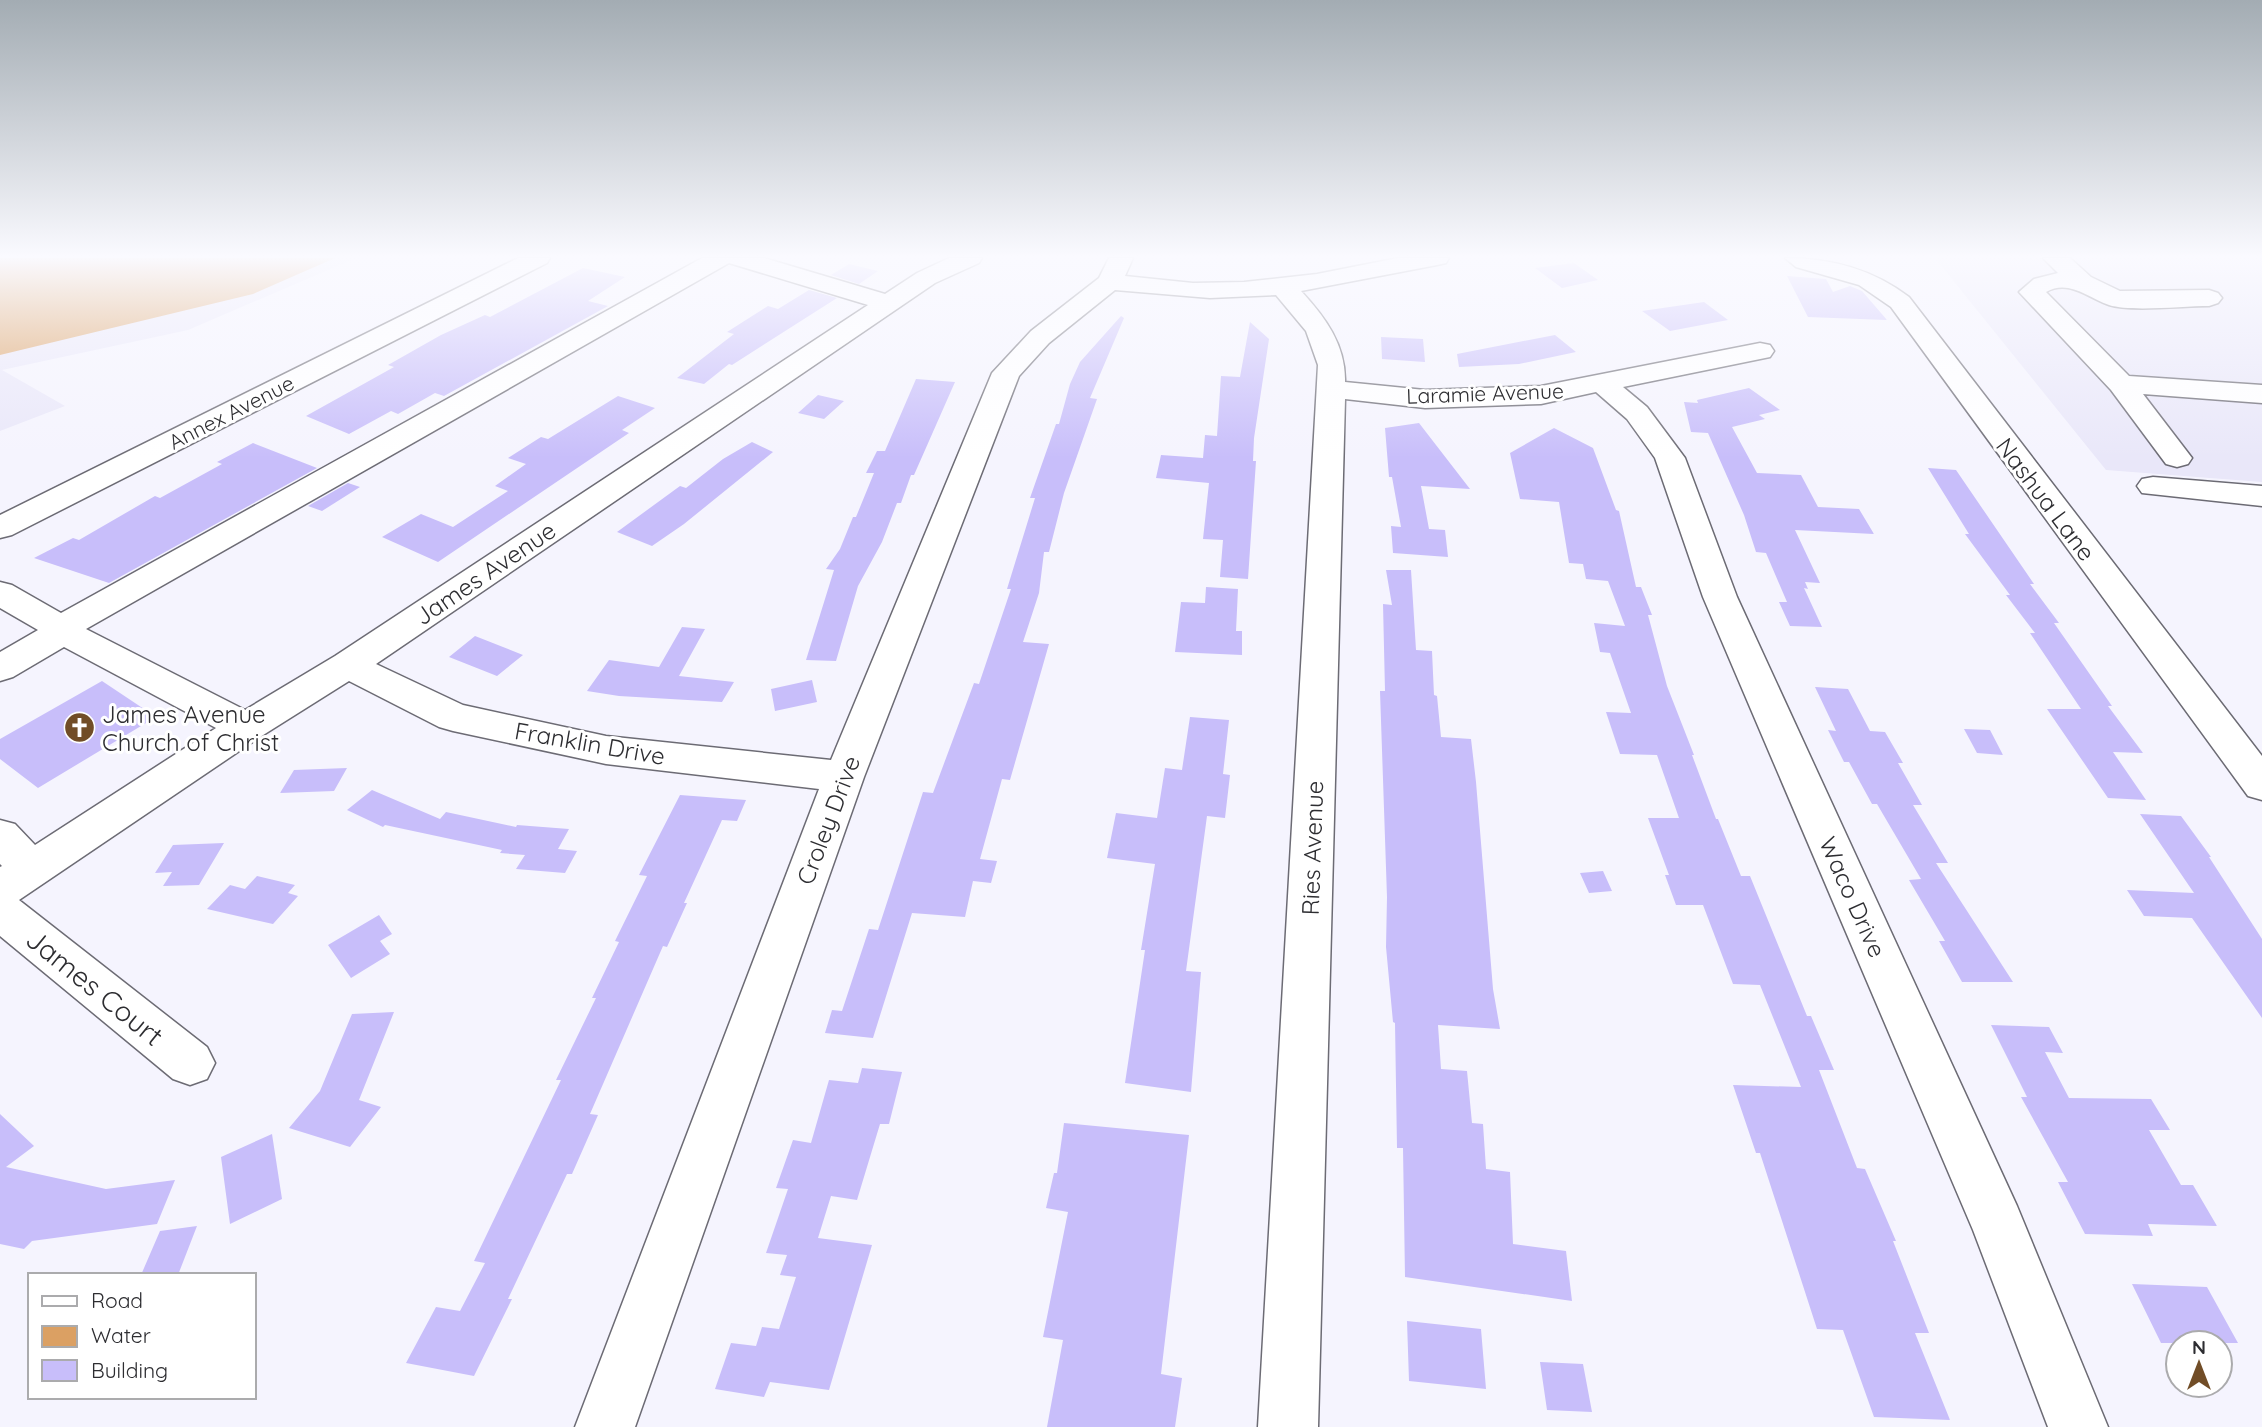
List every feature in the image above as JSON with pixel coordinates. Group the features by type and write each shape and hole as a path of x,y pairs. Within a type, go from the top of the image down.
{"street":[{"name":"Annex Avenue","path":"0,528 405,325"},
{"path":"0,668 62,630 602,325"},
{"name":"James Avenue","path":"16,879 246,727 348,665 856,325"},
{"name":"Croley Drive","path":"605,1427 844,777 1006,373 1054,325"},
{"name":"Ries Avenue","path":"1288,1427 1332,389 1332,365 1327,344 1317,325"},
{"name":"Nashua Lane","path":"1917,325 2262,785"},
{"path":"2062,325 2121,384 2177,458"},
{"name":"Laramie Avenue","path":"1332,389 1425,399 1541,395 1760,351"},
{"name":"Waco Drive","path":"1603,384 1637,413 1670,458 1720,597 1998,1225 2078,1427"},
{"path":"2121,384 2262,394"},
{"path":"2153,486 2261,497"},
{"path":"0,593 62,630 246,727"},
{"name":"Franklin Drive","path":"348,665 453,718 606,750 844,777"},
{"path":"0,836 16,879"},
{"name":"James Court","path":"0,910 190,1063"}],"shaded area":[{"path":"0,325 201,325 188,330 2,370 65,406 0,431"},
{"path":"1989,325 2262,325 2262,482 2106,470"}],"water":[{"path":"0,325 126,325 0,355"}],"building":[{"path":"464,325 574,325 444,396 435,393 398,414 391,411 349,434 306,416 394,367 388,365"},
{"path":"739,325 795,325 732,365 729,364 704,384 677,378 734,334 727,332"},
{"path":"1113,325 1121,325 1090,398 1097,399 1064,493 1049,552 1044,552 1039,593 1023,642 1049,644 1010,780 1002,779 980,859 997,861 991,883 973,881 965,917 912,913 873,1038 825,1033 832,1010 842,1011 869,929 878,930 923,792 933,793 974,683 979,684 1011,589 1007,589 1035,498 1030,498 1080,362"},
{"path":"1250,325 1253,325 1269,339 1254,438 1253,461 1256,461 1248,579 1220,577 1223,540 1203,539 1209,483 1156,478 1161,455 1203,458 1205,435 1217,436 1221,376 1240,377"},
{"path":"1661,325 1704,325 1670,331"},
{"path":"1555,335 1576,352 1519,364 1459,367 1457,354"},
{"path":"1381,337 1423,339 1425,362 1382,359"},
{"path":"916,379 955,382 914,475 911,475 901,503 897,503 882,542 858,586 836,661 806,660 834,570 826,569 840,549 853,517 856,517 874,473 866,473 877,451 885,451"},
{"path":"1749,388 1780,410 1759,415 1765,419 1732,427 1757,473 1801,475 1818,507 1859,509 1874,534 1795,530 1820,583 1805,582 1808,589 1804,588 1822,627 1790,626 1779,602 1787,602 1766,553 1756,552 1744,515 1708,433 1691,432 1684,402 1698,403 1697,400"},
{"path":"818,395 844,401 824,419 798,413"},
{"path":"618,396 655,408 622,430 629,433 438,562 382,537 421,514 453,527 508,491 495,486 526,464 508,458 541,437 548,439"},
{"path":"1419,423 1470,489 1421,486 1429,529 1445,530 1448,557 1393,553 1391,526 1401,527 1392,477 1389,477 1385,428"},
{"path":"1554,428 1593,448 1616,510 1619,511 1636,587 1641,587 1652,615 1648,615 1667,686 1692,755 1741,876 1750,876 1807,1016 1811,1016 1834,1070 1819,1070 1857,1168 1865,1169 1896,1241 1893,1241 1929,1333 1915,1333 1950,1420 1874,1417 1843,1330 1817,1329 1760,1153 1756,1153 1733,1085 1801,1087 1760,985 1733,984 1703,905 1676,905 1665,875 1669,875 1648,818 1679,818 1657,755 1620,754 1606,712 1631,713 1610,653 1600,652 1594,623 1625,626 1608,581 1586,579 1583,564 1569,563 1559,502 1520,499 1510,453"},
{"path":"752,442 773,452 684,524 652,546 617,532 680,486 686,488 723,459"},
{"path":"253,443 317,468 109,583 34,558 73,538 79,540 155,496 160,498 222,464 217,462"},
{"path":"1928,468 1956,470 2034,584 2030,584 2059,623 2054,623 2112,706 2108,706 2143,753 2113,752 2146,800 2108,798 2047,709 2081,709 2030,633 2035,633 2006,595 2010,595 1965,534 1969,534"},
{"path":"348,483 360,487 322,511 308,506"},
{"path":"1386,570 1411,570 1416,650 1432,651 1434,695 1437,696 1441,737 1471,739 1476,782 1493,989 1500,1029 1438,1025 1441,1069 1467,1071 1472,1123 1483,1124 1486,1169 1510,1172 1513,1244 1566,1251 1572,1301 1405,1277 1403,1148 1397,1148 1395,1023 1386,947 1387,897 1380,691 1385,691 1383,604 1392,605"},
{"path":"1206,587 1238,589 1236,631 1242,631 1242,655 1175,652 1181,602 1205,603"},
{"path":"682,627 705,629 679,676 734,682 722,702 619,696 587,691 609,660 659,667"},
{"path":"475,636 523,655 497,676 449,657"},
{"path":"812,680 817,702 775,711 771,689"},
{"name":"James Avenue Church of Christ","path":"102,681 156,717 38,788 0,759 0,739"},
{"path":"1815,687 1848,689 1870,731 1885,732 1903,763 1898,763 1922,805 1913,805 1948,863 1936,863 2013,982 1962,982 1939,941 1945,941 1909,880 1921,879 1877,804 1872,804 1849,762 1844,762 1828,730 1836,731"},
{"path":"1190,717 1229,720 1223,774 1230,775 1225,818 1207,816 1186,971 1201,972 1191,1092 1125,1083 1145,950 1141,950 1155,864 1107,858 1116,813 1157,818 1165,768 1182,770"},
{"path":"1964,729 1990,730 2003,755 1977,753"},
{"path":"347,768 334,791 280,793 294,770"},
{"path":"372,790 440,819 446,812 516,827 569,829 558,849 577,851 565,873 516,869 525,855 500,853 502,850 385,825 383,827 347,810"},
{"path":"680,795 746,800 737,821 722,820 667,947 663,946 590,1114 598,1115 572,1174 567,1174 508,1299 512,1299 474,1376 406,1363 436,1307 460,1311 485,1263 474,1261 561,1080 556,1080 596,998 592,998 619,942 615,941 647,876 639,875"},
{"path":"2140,814 2181,816 2211,857 2262,939 2262,1018 2192,918 2144,916 2127,890 2194,893"},
{"path":"224,843 199,885 163,886 172,872 155,873 173,845"},
{"path":"1603,871 1612,891 1589,893 1580,873"},
{"path":"257,876 295,885 288,893 298,896 273,924 207,909 230,885 245,889"},
{"path":"379,915 392,934 380,941 390,954 351,978 328,945"},
{"path":"394,1012 359,1100 381,1107 350,1147 289,1128 320,1091 352,1014"},
{"path":"1991,1025 2049,1027 2063,1053 2045,1052 2069,1098 2151,1099 2170,1130 2149,1130 2181,1185 2193,1185 2217,1226 2148,1224 2153,1236 2085,1234 2058,1182 2068,1182 2021,1097 2027,1097"},
{"path":"862,1068 902,1072 889,1124 880,1124 857,1200 831,1196 818,1238 872,1245 829,1390 770,1382 764,1397 715,1389 731,1343 756,1346 762,1327 779,1329 796,1277 780,1275 787,1255 766,1253 788,1189 776,1188 793,1140 811,1143 829,1080 858,1083"},
{"path":"0,1114 34,1146 6,1167 106,1189 175,1180 157,1224 32,1241 24,1249 0,1244"},
{"path":"1064,1123 1189,1135 1161,1374 1182,1378 1175,1427 1047,1427 1063,1340 1043,1337 1068,1212 1046,1208 1054,1173 1057,1173"},
{"path":"272,1134 282,1199 230,1224 221,1157"},
{"path":"197,1226 179,1273 142,1273 160,1231"},
{"path":"2132,1284 2207,1287 2230,1329 2164,1329 2164,1343 2161,1343"},
{"path":"1407,1321 1481,1329 1486,1389 1409,1381"},
{"path":"1540,1362 1583,1364 1592,1412 1547,1410"}],"place":[{"name":"James Avenue Church of Christ","path":"79,728"}]}
